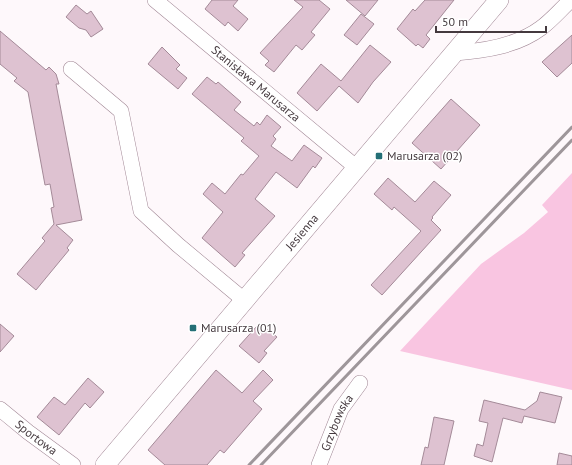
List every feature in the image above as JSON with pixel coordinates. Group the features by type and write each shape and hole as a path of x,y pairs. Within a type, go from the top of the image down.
{"street":[{"name":"Stanisława Marusarza","path":"155,0 357,168"},
{"name":"Jesienna","path":"105,465 499,0"},
{"path":"455,53 479,51 518,41 541,28 571,0"},
{"path":"71,69 121,111 141,211 178,245 244,300"},
{"name":"Grzybowska","path":"319,465 341,409 360,383"},
{"name":"Sportowa","path":"0,409 28,432 73,465"}],"shaded area":[{"path":"572,173 572,390 400,351 481,264 524,233 548,212 542,205"}],"building":[{"path":"212,0 238,0 233,6 248,19 238,31 228,22 225,26 205,9"},
{"path":"294,0 319,0 330,9 311,32 315,35 302,50 296,45 274,72 265,65 269,61 260,53 303,7"},
{"path":"346,0 378,0 365,16"},
{"path":"425,0 454,0 426,35 430,39 423,48 418,44 416,46 397,29 413,9 415,11"},
{"path":"76,5 87,14 91,11 103,29 91,37 86,30 79,28 66,17"},
{"path":"361,14 374,24 357,45 344,35"},
{"path":"0,31 46,70 49,67 56,74 59,84 56,84 82,220 56,225 73,240 67,248 69,250 36,290 17,274 45,241 42,238 54,224 51,208 54,207 50,184 45,185 28,92 14,81 17,78 0,64"},
{"path":"572,35 572,63 557,77 542,62"},
{"path":"370,45 391,62 373,82 358,103 339,86 317,111 297,93 321,64 341,81"},
{"path":"162,47 180,65 176,69 187,78 178,89 148,64"},
{"path":"207,77 216,84 218,82 241,102 234,110 254,126 257,122 260,125 267,115 281,127 273,136 276,139 271,146 292,161 304,145 322,158 315,168 313,166 297,188 276,172 255,199 275,216 242,253 245,255 235,267 202,238 223,212 203,194 212,183 225,194 241,174 243,175 259,156 241,141 244,138 192,94"},
{"path":"451,99 480,125 441,169 412,143"},
{"path":"388,178 415,202 434,181 451,195 431,220 441,230 382,295 371,285 421,231 394,207 392,210 374,194"},
{"path":"0,324 14,336 0,352"},
{"path":"257,326 264,333 267,329 277,337 264,351 267,353 259,363 239,346"},
{"path":"216,370 242,393 263,370 273,380 253,401 262,409 224,453 220,450 207,465 165,465 148,450"},
{"path":"88,378 104,392 90,408 85,403 59,435 37,417 54,397 65,405"},
{"path":"540,392 562,397 555,423 524,416 522,423 503,418 492,462 474,456 477,444 483,446 488,423 479,421 484,400 525,410 537,401"},
{"path":"434,417 454,421 444,465 421,465 425,447 428,448"},
{"path":"559,453 572,456 572,465 557,465"}],"railway":[{"path":"249,465 572,127"},
{"path":"261,465 572,140"}],"place":[{"name":"Marusarza (02)","path":"379,156"},
{"name":"Marusarza (01)","path":"193,328"}]}
